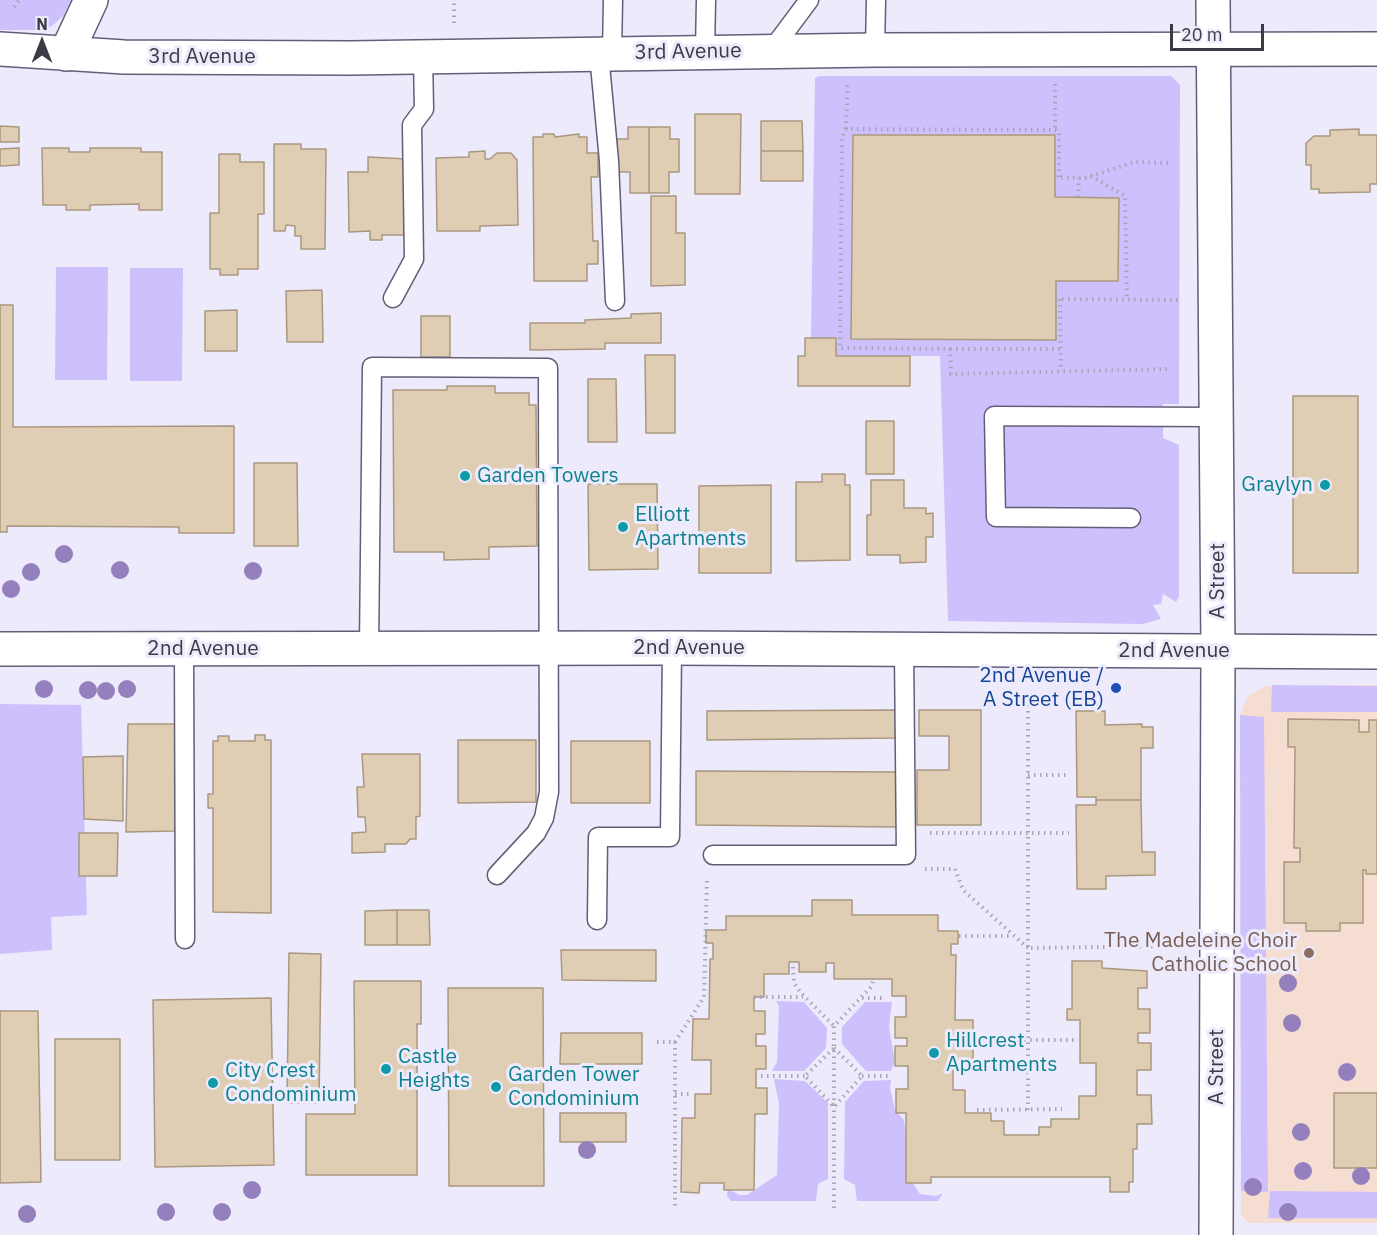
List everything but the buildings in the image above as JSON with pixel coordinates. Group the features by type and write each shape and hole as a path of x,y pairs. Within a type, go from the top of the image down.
{"street":[{"path":"66,54 91,0"},
{"name":"A Street","path":"1213,0 1218,652 1216,1235"},
{"name":"3rd Avenue","path":"0,49 123,57 423,57 875,50 1377,49"},
{"name":"2nd Avenue","path":"0,649 672,648 1377,652"}],"lane":[{"path":"613,0 605,54 615,301"},
{"path":"705,52 706,0"},
{"path":"771,51 809,0"},
{"path":"875,50 876,0"},
{"path":"393,298 414,259 412,125 424,109 423,57"},
{"path":"369,649 372,367 548,368 549,792 544,818 536,833 497,875"},
{"path":"1131,518 996,517 994,416 1216,417"},
{"path":"597,920 598,837 670,837 672,648"},
{"path":"184,649 185,939"},
{"path":"710,861 906,855 904,650"}],"path":[{"path":"14,7 19,0"},
{"path":"454,0 454,23"},
{"path":"848,77 846,129 842,137 840,348 1061,349"},
{"path":"1055,84 1055,130"},
{"path":"846,129 1055,130 1059,132 1057,177 1091,176 1134,162 1168,163"},
{"path":"1091,176 1125,196 1127,299"},
{"path":"1078,197 1079,178"},
{"path":"1061,371 1058,299 1179,300"},
{"path":"950,349 951,374 1168,369"},
{"path":"1028,699 1028,1110"},
{"path":"1028,775 1068,775"},
{"path":"929,833 1069,833"},
{"path":"675,1209 675,1042 704,997 710,861"},
{"path":"920,869 955,869 963,890 1028,948 1168,946"},
{"path":"959,936 1013,936"},
{"path":"794,967 794,983 804,997 834,1026"},
{"path":"834,1208 834,1026 872,986 873,981"},
{"path":"754,997 804,997"},
{"path":"861,998 883,998"},
{"path":"982,1040 1075,1040"},
{"path":"657,1042 675,1042"},
{"path":"755,1076 805,1076 834,1048"},
{"path":"834,1048 862,1076 889,1076"},
{"path":"805,1076 834,1107"},
{"path":"834,1107 862,1076"},
{"path":"675,1094 692,1094"},
{"path":"977,1110 1062,1109"}],"shaded area":[{"path":"0,0 71,0 63,16 52,26 42,30 0,30"},
{"path":"820,76 1171,76 1180,85 1179,404 1163,404 1163,438 1179,445 1179,596 1176,602 1163,594 1161,604 1153,605 1161,619 1142,624 948,621 940,356 836,356 836,338 811,338 815,78"},
{"path":"56,267 108,267 107,380 55,380"},
{"path":"130,268 183,268 182,381 130,381"},
{"path":"1272,685 1377,686 1377,712 1271,712"},
{"name":"The Madeleine Choir Catholic School","path":"1377,685 1377,1223 1248,1223 1241,1215 1240,715 1248,696 1265,686"},
{"path":"0,704 81,705 87,915 51,917 52,950 0,954"},
{"path":"1240,715 1264,717 1268,1192 1241,1191"},
{"path":"776,1001 804,1002 827,1028 826,1048 804,1071 772,1071 777,1062 779,1006"},
{"path":"865,1002 892,1002 889,1027 895,1061 891,1071 866,1071 842,1044 842,1027"},
{"path":"774,1079 805,1081 828,1103 828,1179 818,1184 816,1201 731,1201 727,1196 728,1189 739,1195 747,1195 777,1175 779,1104"},
{"path":"891,1080 890,1088 895,1110 904,1120 911,1180 920,1194 936,1196 943,1193 938,1201 857,1201 855,1185 844,1179 845,1102 864,1081"},
{"path":"1270,1191 1377,1192 1377,1218 1268,1218"}],"place":[{"name":"Garden Towers","path":"465,476"},
{"name":"Graylyn","path":"1325,485"},
{"name":"Elliott Apartments","path":"623,527"},
{"name":"2nd Avenue / A Street (EB)","path":"1116,688"},
{"name":"The Madeleine Choir Catholic School","path":"1309,953"},
{"name":"Hillcrest Apartments","path":"934,1053"},
{"name":"Castle Heights","path":"386,1069"},
{"name":"City Crest Condominium","path":"213,1083"},
{"name":"Garden Tower Condominium","path":"496,1087"}]}
